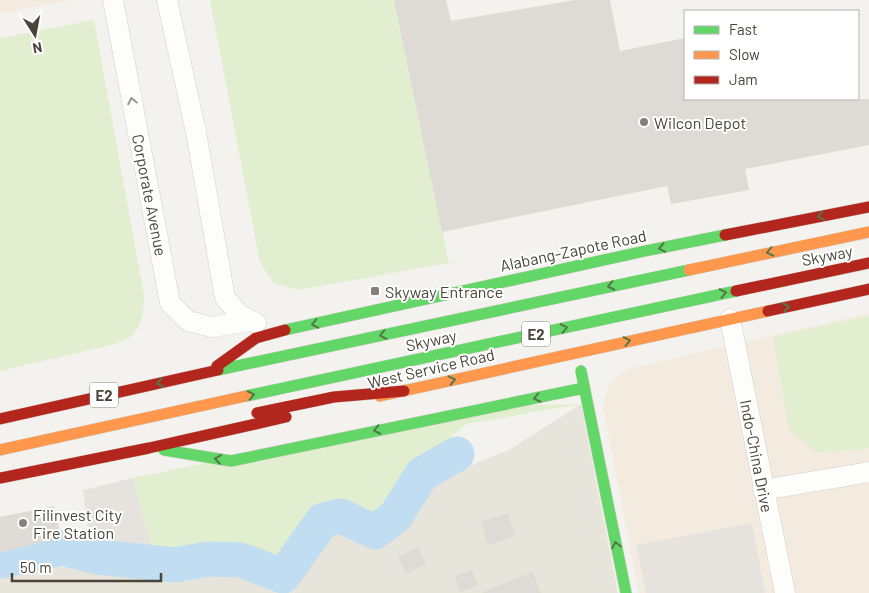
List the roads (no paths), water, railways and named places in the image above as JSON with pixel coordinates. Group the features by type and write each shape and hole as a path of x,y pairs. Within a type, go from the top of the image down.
{"main road":[{"name":"Alabang-Zapote Road","path":"285,330 645,251 869,207"},
{"name":"Skyway","path":"0,419 208,372 869,232"},
{"name":"Skyway","path":"0,450 869,263"},
{"name":"West Service Road","path":"0,478 149,448 869,289"},
{"name":"E2","path":"208,372 256,338 285,330"},
{"path":"577,352 626,593"},
{"path":"149,448 231,461 584,388"},
{"path":"204,405 258,413 334,397 404,391"}],"street":[{"name":"Corporate Avenue","path":"167,0 196,132 225,298 240,315 250,321 285,330"},
{"name":"Corporate Avenue","path":"113,2 170,303 188,321 212,327 250,321"},
{"name":"Indo-China Drive","path":"730,319 785,593"},
{"path":"763,490 869,472"}],"waterway":[{"path":"0,561 62,548 98,557 175,565 208,559 241,560 283,576 323,520 341,516 375,532 395,517 422,474 457,454"}],"place":[{"name":"Wilcon Depot","path":"644,122"},
{"name":"Skyway Entrance","path":"375,291"},
{"name":"Filinvest City Fire Station","path":"23,523"}]}
